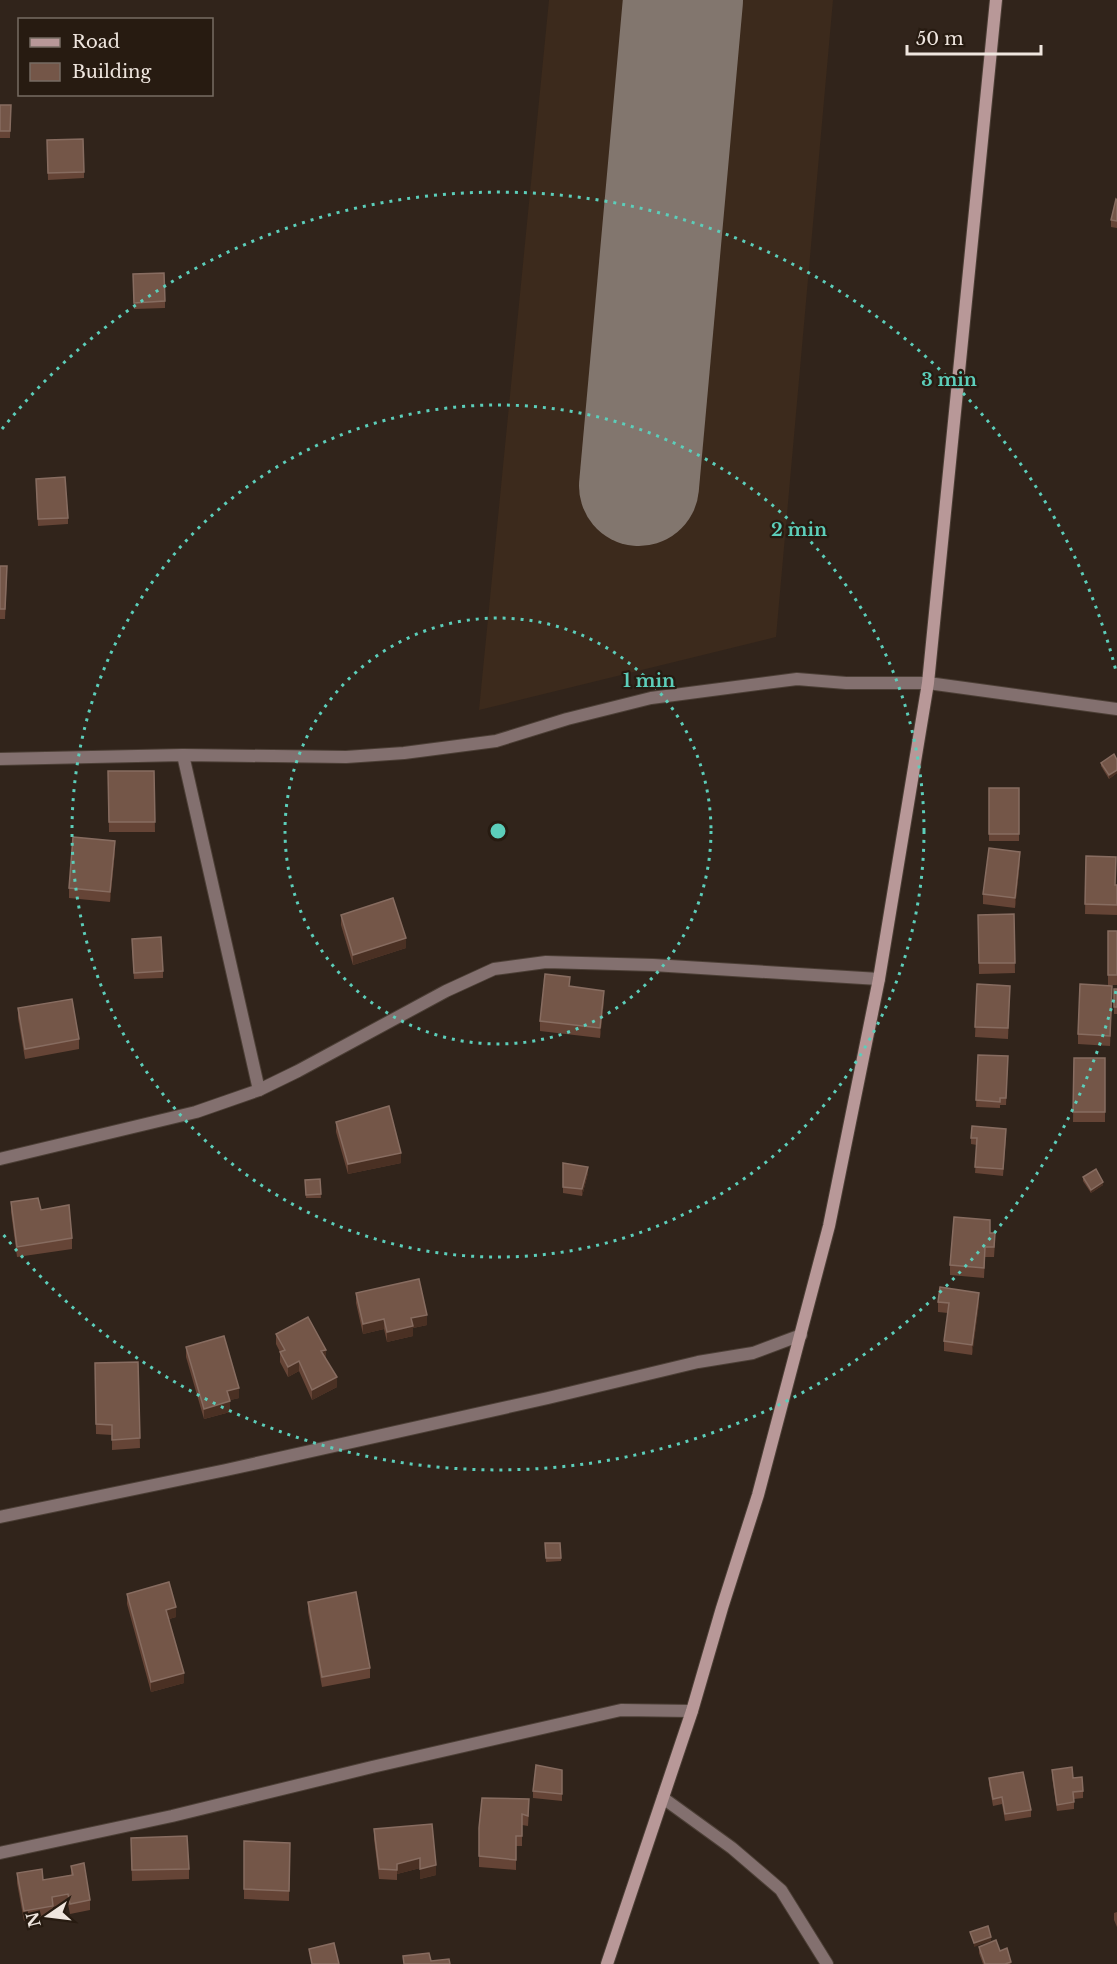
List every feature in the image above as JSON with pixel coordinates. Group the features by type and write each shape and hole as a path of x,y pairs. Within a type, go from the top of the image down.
{"main road":[{"path":"607,1964 692,1711 758,1496 829,1226 879,979 928,683 996,0"}],"street":[{"path":"0,759 183,755 346,758 404,753 496,741 567,719 651,698 797,679 928,683 1117,709"},
{"path":"183,755 259,1090"},
{"path":"0,1159 196,1112 259,1090 446,991 494,969 546,962 653,965 879,979"},
{"path":"0,1517 226,1470 514,1406 698,1362 753,1353 801,1335"},
{"path":"0,1853 172,1816 621,1710 692,1711"},
{"path":"663,1798 732,1848 781,1890 827,1964"}],"shaded area":[{"path":"549,0 833,0 776,637 479,710"}],"building":[{"path":"0,105 11,105 10,131 0,131"},
{"path":"83,139 84,172 48,173 47,140"},
{"path":"1117,200 1117,221 1111,220"},
{"path":"164,273 165,301 134,303 133,274"},
{"path":"65,477 68,518 38,519 36,479"},
{"path":"0,566 7,566 5,609 0,609"},
{"path":"1114,754 1117,760 1117,770 1109,775 1101,763"},
{"path":"108,771 154,771 155,822 109,822"},
{"path":"989,788 1019,788 1019,834 989,834"},
{"path":"73,837 115,841 110,892 69,888"},
{"path":"989,848 1020,852 1015,898 983,894"},
{"path":"1086,856 1116,857 1117,905 1085,904"},
{"path":"393,898 406,938 353,955 341,915"},
{"path":"1014,914 1015,963 979,963 978,915"},
{"path":"1108,931 1117,931 1117,975 1108,975"},
{"path":"161,937 163,971 134,973 132,939"},
{"path":"545,974 570,977 569,986 604,991 600,1028 540,1021"},
{"path":"977,984 1010,986 1008,1028 975,1027"},
{"path":"1080,984 1112,986 1110,1036 1078,1034"},
{"path":"1114,989 1117,989 1117,1007 1114,1007"},
{"path":"72,999 79,1039 25,1049 18,1008"},
{"path":"978,1055 1008,1056 1006,1098 1000,1098 1000,1102 976,1100"},
{"path":"1074,1058 1105,1058 1105,1112 1073,1112"},
{"path":"389,1106 401,1153 348,1164 336,1122"},
{"path":"972,1126 1006,1129 1003,1169 975,1167 977,1138 971,1138"},
{"path":"563,1163 588,1167 582,1189 563,1187"},
{"path":"1096,1169 1103,1182 1091,1190 1083,1177"},
{"path":"320,1179 321,1194 306,1195 305,1180"},
{"path":"38,1198 41,1210 69,1205 72,1238 17,1247 11,1202"},
{"path":"954,1217 990,1220 990,1233 995,1233 994,1247 985,1247 984,1268 950,1265"},
{"path":"419,1279 427,1315 411,1318 413,1326 387,1332 384,1319 363,1324 356,1293"},
{"path":"940,1287 979,1293 972,1345 944,1341 949,1303 938,1302"},
{"path":"308,1317 326,1350 321,1351 337,1377 312,1390 299,1361 288,1367 280,1352 285,1350 276,1334"},
{"path":"224,1336 239,1388 227,1391 230,1401 204,1409 186,1347"},
{"path":"138,1362 140,1438 112,1440 112,1425 96,1424 95,1363"},
{"path":"545,1543 560,1543 561,1558 546,1558"},
{"path":"169,1582 176,1607 166,1610 184,1673 151,1682 127,1594"},
{"path":"356,1592 370,1668 322,1677 308,1602"},
{"path":"536,1765 562,1770 562,1794 533,1791"},
{"path":"1072,1767 1073,1778 1082,1777 1083,1791 1073,1792 1074,1802 1057,1805 1052,1770"},
{"path":"1023,1772 1031,1810 1005,1814 1002,1797 993,1799 989,1778"},
{"path":"482,1798 529,1799 528,1816 522,1814 522,1836 516,1836 516,1860 479,1856"},
{"path":"432,1824 436,1865 420,1869 420,1858 397,1864 397,1870 379,1869 374,1829"},
{"path":"187,1836 189,1869 132,1870 131,1838"},
{"path":"244,1841 290,1843 289,1891 244,1889"},
{"path":"84,1863 90,1900 70,1904 68,1894 52,1897 53,1906 24,1911 17,1873 42,1869 43,1880 73,1875 71,1866"},
{"path":"988,1926 991,1937 974,1943 970,1932"},
{"path":"996,1940 1000,1951 1007,1948 1011,1962 985,1964 979,1947"},
{"path":"334,1943 339,1964 312,1964 309,1949"},
{"path":"429,1953 431,1961 449,1959 450,1964 404,1964 403,1956"}],"runway":[{"path":"639,486 683,0"}]}
